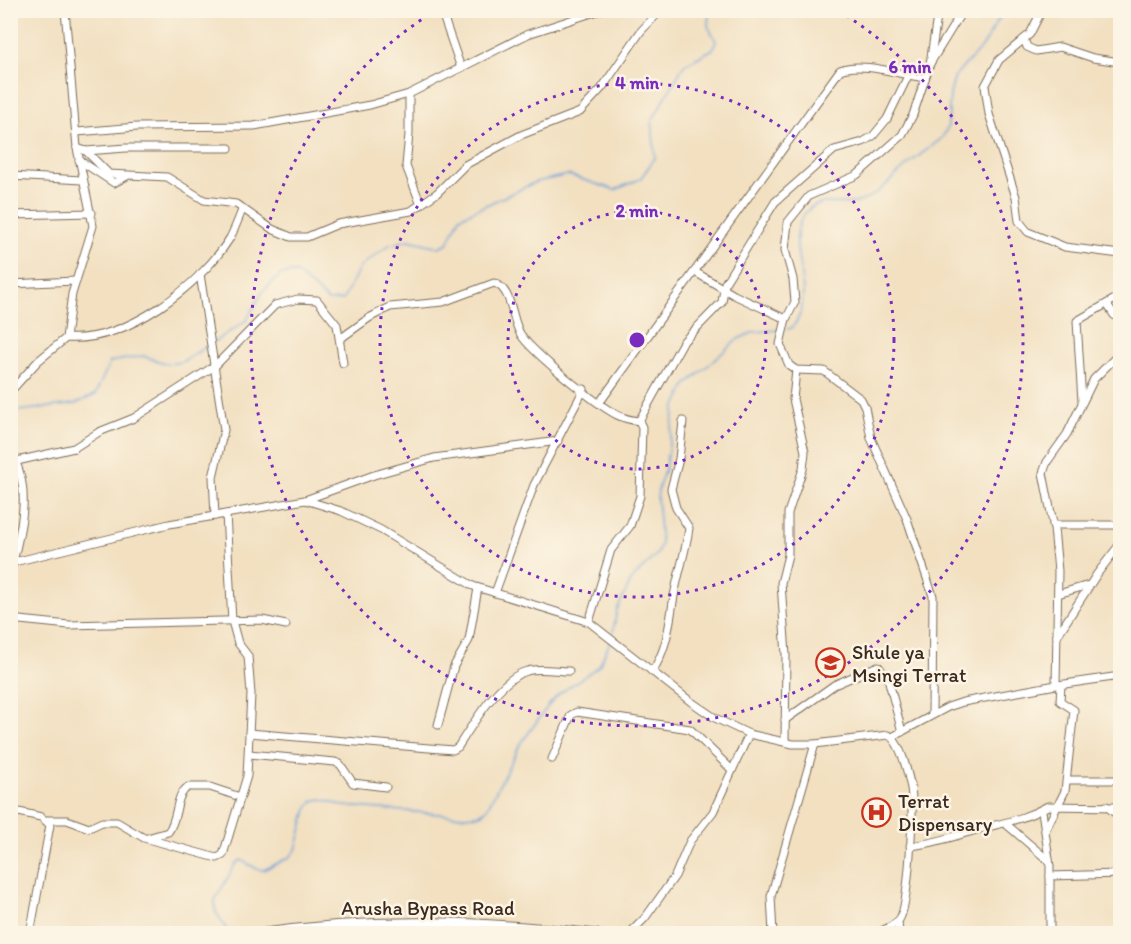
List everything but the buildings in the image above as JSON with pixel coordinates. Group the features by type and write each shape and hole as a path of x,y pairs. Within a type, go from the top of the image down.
{"main road":[{"name":"Arusha Bypass Road","path":"258,933 310,926 434,921 530,926 597,933"}],"street":[{"path":"64,10 77,148 82,180 92,213 92,236 76,281 66,338"},
{"path":"441,10 461,68"},
{"path":"77,132 137,127 254,126 370,105 409,94 528,34 601,10"},
{"path":"86,151 109,174 167,177 204,200 236,204 272,229 300,238 315,235 338,224 411,211 422,205 465,165 521,135 580,112 602,88 641,31 661,10"},
{"path":"932,715 933,596 907,519 871,438 865,407 861,399 824,370 796,370 789,365 781,351 782,330 795,302 793,279 785,250 788,222 794,211 809,196 857,175 891,148 902,135 913,115 930,64 938,10"},
{"path":"930,64 963,10"},
{"path":"1042,10 1034,27 993,69 985,94 1021,224 1028,232 1065,247 1120,254"},
{"path":"1023,39 1028,49"},
{"path":"1012,49 1040,51 1060,47 1083,55 1120,62"},
{"path":"600,402 840,70 847,67 869,69 925,78"},
{"path":"639,421 684,342 722,302 723,289 750,241 782,194 834,150 863,142 873,136 887,119 908,76"},
{"path":"409,94 410,134 406,161 422,205"},
{"path":"77,148 86,151 126,148 229,148"},
{"path":"79,160 114,183 121,182 127,176"},
{"path":"10,176 82,180"},
{"path":"10,392 43,356 66,338 93,337 142,318 200,274 230,238 243,208"},
{"path":"10,215 92,213"},
{"path":"695,272 723,289 786,319"},
{"path":"200,274 216,365 224,430 213,477 215,516"},
{"path":"10,284 76,281"},
{"path":"340,339 369,318 390,307 443,302 494,283 504,291 515,324 535,352 615,414 639,421 642,427 640,496 630,526 611,550 589,622"},
{"path":"1082,404 1077,321 1120,296"},
{"path":"16,461 74,448 99,432 134,418 216,365 272,308 285,301 317,300 337,325 343,363"},
{"path":"1107,304 1114,315 1120,319"},
{"path":"1046,829 1058,806 1067,780 1071,726 1076,713 1061,703 1055,686 1058,594 1053,525 1044,470 1067,434 1099,371 1120,353"},
{"path":"785,742 786,655 781,583 788,549 788,513 803,469 805,452 793,399 796,370"},
{"path":"495,594 534,485 584,389"},
{"path":"652,672 662,656 670,631 674,597 689,528 676,508 671,489 679,459 683,421"},
{"path":"12,563 159,526 305,500 434,458 558,441"},
{"path":"10,452 16,461 23,492 20,538 10,573"},
{"path":"322,506 330,491"},
{"path":"305,500 381,530 454,577 478,588 589,622 604,631 652,672 715,718 749,734 785,742 814,744 883,735 892,737 932,715 963,702 1120,676"},
{"path":"10,810 48,820 67,820 89,828 102,822 117,822 144,838 221,858 247,776 251,694 249,656 238,643 232,621 226,514"},
{"path":"1053,525 1120,525"},
{"path":"1057,636 1120,544"},
{"path":"1058,594 1090,585"},
{"path":"438,725 454,666 469,640 478,588"},
{"path":"10,619 69,625 262,620 286,625"},
{"path":"785,720 834,685 878,666 888,678 902,732"},
{"path":"249,733 453,750 458,747 482,709 517,676 530,670 569,672"},
{"path":"1055,686 1059,697"},
{"path":"552,759 571,715 577,712 690,729 732,770"},
{"path":"628,933 645,918 675,876 690,841 713,812 749,734"},
{"path":"892,737 911,789 910,846 905,906 898,921 899,933"},
{"path":"773,933 771,896 814,744"},
{"path":"249,754 327,760 340,764 353,783 386,788"},
{"path":"1067,780 1120,780"},
{"path":"144,838 168,832 175,820 180,794 189,787 210,787 240,797"},
{"path":"1106,806 1120,817"},
{"path":"910,846 1006,824 1042,811 1046,807 1120,807"},
{"path":"1042,811 1050,876 1050,933"},
{"path":"30,933 50,831 48,820"},
{"path":"1006,824 1049,861"},
{"path":"1050,876 1120,874"},
{"path":"875,933 898,921"}],"waterway":[{"path":"214,342 246,321 263,291 281,274 297,273 328,301 343,300 360,267 389,245 409,240 439,247 448,243 460,217 536,182 568,175 615,190 640,179 655,158 652,121 684,65 713,49 716,41 708,26 709,10"},
{"path":"787,329 792,328 800,315 803,301 797,244 802,218 814,206 859,202 872,196 942,138 948,127 950,94 955,76 983,46 1004,10"},
{"path":"612,637 617,610 632,579 657,554 661,544 657,498 665,469 675,408 686,385 738,339 754,332 780,330"},
{"path":"10,412 75,404 95,395 110,362 143,356 168,364 182,362 207,346"},
{"path":"229,934 215,910 215,900 236,863 241,860 257,869 264,870 290,857 296,850 307,809 313,801 321,799 344,806 463,816 478,815 486,810 520,745 548,706 559,694 599,666 610,642"}],"place":[{"name":"Shule ya Msingi Terrat","path":"831,663"},
{"name":"Terrat Dispensary","path":"877,812"}]}
